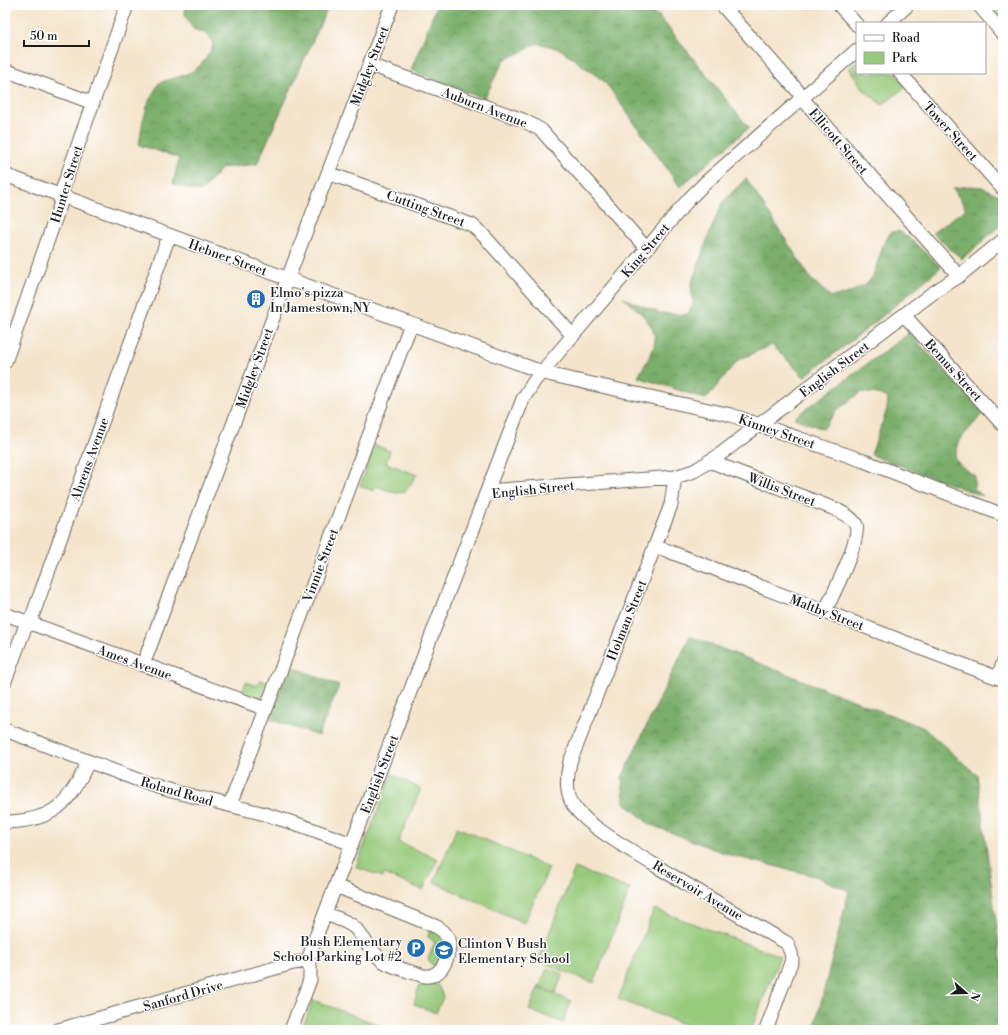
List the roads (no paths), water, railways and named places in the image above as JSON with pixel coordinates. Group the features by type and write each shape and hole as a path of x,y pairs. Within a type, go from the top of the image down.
{"street":[{"name":"Midgley Street","path":"143,665 392,5"},
{"name":"Ellicott Street","path":"722,5 959,276"},
{"path":"839,5 856,24"},
{"path":"889,22 908,5"},
{"path":"979,5 1003,34"},
{"name":"Hunter Street","path":"5,362 60,205 63,188 93,103 122,6"},
{"name":"King Street","path":"487,491 528,389 681,206 802,97 856,51"},
{"name":"Auburn Avenue","path":"370,65 523,120 541,130 646,248"},
{"path":"5,70 93,103"},
{"name":"Tower Street","path":"901,74 1003,189"},
{"name":"Cutting Street","path":"328,172 472,225 490,242 573,336"},
{"name":"Hebner Street","path":"5,175 543,372"},
{"name":"Ahrens Avenue","path":"5,681 24,630 32,616 169,236"},
{"name":"English Street","path":"308,961 487,491 675,477 694,471 718,456 904,315 959,276 1003,240"},
{"name":"Bemus Street","path":"904,315 1003,425"},
{"name":"Vinnie Street","path":"230,805 411,324"},
{"name":"Kinney Street","path":"543,372 731,415 760,424 864,461 1003,515"},
{"name":"Willis Street","path":"709,461 835,509 850,517 856,525 858,532 833,596 825,611"},
{"name":"Holman Street","path":"570,762 671,505 675,477"},
{"name":"Maltby Street","path":"655,546 998,678 1003,663"},
{"name":"Ames Avenue","path":"5,614 266,709"},
{"name":"Roland Road","path":"5,730 146,783 280,818 352,844"},
{"path":"5,822 36,819 46,815 58,807 68,798 77,786 88,762"},
{"name":"Reservoir Avenue","path":"570,762 567,789 572,803 582,815 618,842 787,943 792,960 766,1030"},
{"path":"325,914 341,920 355,928 374,953 383,961 395,966 421,975 430,976 439,971 447,957 449,950 447,936 436,927 336,886"},
{"path":"291,1030 310,980 310,968 308,961"},
{"name":"Sanford Drive","path":"58,1030 308,961"}],"place":[{"name":"Elmo's pizza In Jamestown,NY","path":"256,299"},
{"name":"Bush Elementary School Parking Lot #2","path":"416,948"},
{"name":"Clinton V Bush Elementary School","path":"444,950"}]}
